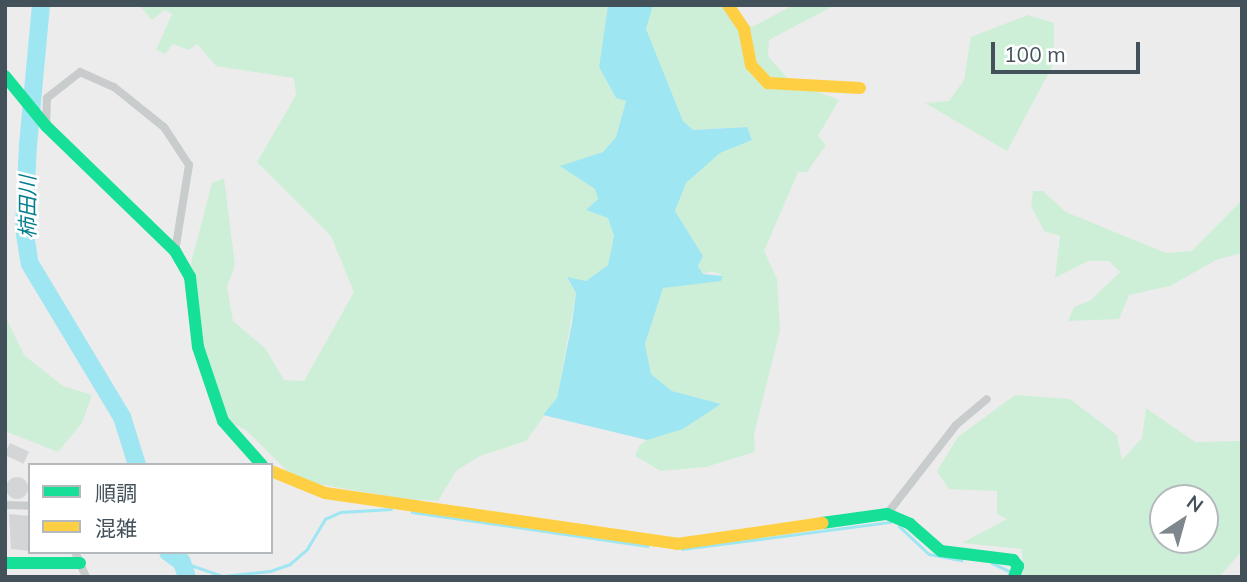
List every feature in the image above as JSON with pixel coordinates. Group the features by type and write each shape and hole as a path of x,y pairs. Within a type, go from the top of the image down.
{"street":[{"path":"728,5 744,29 751,65 768,83 860,88"},
{"path":"43,123 47,98 80,72 114,87 164,127 189,165 175,251"},
{"path":"5,76 25,105 175,251 190,276 198,347 223,421 247,456 258,463"},
{"path":"887,514 956,425 987,399"},
{"path":"273,472 325,493 677,544 887,514 910,524 941,551 990,554 1013,560 1015,573"},
{"path":"5,505 28,506"},
{"path":"5,563 78,558 86,577"}],"green space":[{"path":"139,5 608,5 599,67 616,98 626,101 616,137 603,152 561,166 595,189 598,199 586,210 608,218 614,236 608,265 586,281 567,278 576,293 557,398 526,441 480,456 456,471 438,501 403,499 296,480 247,431 227,420 199,338 191,263 212,183 224,178 235,265 227,287 233,321 265,348 284,380 304,381 354,292 331,236 257,162 296,95 294,78 216,66 197,44 189,50 173,44 165,54 156,50 172,14 165,10 152,20"},
{"path":"653,5 721,5 752,27 794,5 835,5 769,40 768,56 789,80 839,100 818,136 826,145 807,172 798,172 764,251 777,279 780,330 754,434 755,452 706,467 661,471 635,456 639,446 655,433 683,429 721,404 672,391 651,374 645,344 663,288 723,276 712,271 703,274 698,266 703,256 675,211 686,183 747,127 692,130 683,121 645,29"},
{"path":"1028,15 1054,23 1054,63 1007,151 925,103 949,101 964,80 971,37"},
{"path":"1033,191 1043,191 1066,212 1166,253 1192,251 1242,200 1242,253 1216,260 1170,286 1129,295 1119,319 1068,321 1074,307 1091,300 1120,272 1109,261 1088,261 1055,278 1060,236 1044,231 1031,206"},
{"path":"5,290 7,320 24,355 63,386 92,395 82,423 58,452 5,431"},
{"path":"1015,395 1070,399 1117,435 1122,460 1142,438 1146,408 1195,442 1242,441 1242,551 1219,577 1023,577 1022,549 962,543 1007,519 997,514 997,491 949,489 937,471 958,437"}],"water":[{"path":"608,5 653,5 646,29 683,121 693,130 747,127 752,140 720,153 686,183 675,211 703,256 698,266 703,274 723,276 721,281 663,288 645,344 651,374 672,391 721,404 683,429 647,440 543,415 557,398 572,323 576,293 567,277 586,281 608,265 614,236 608,218 586,210 598,199 595,189 560,166 603,152 616,137 626,101 616,98 599,67"}],"building":[{"path":"10,443 29,452 24,464 5,455"},
{"path":"17,477 25,480 28,488 25,496 17,499 9,496 6,488 9,480"},
{"path":"9,514 28,516 28,551 11,549"}],"waterway":[{"name":"柿田川","path":"41,5 28,144 24,228 30,264 122,417 136,463"},
{"path":"182,562 223,576 270,571 290,564 307,549 325,519 341,512 391,509"},
{"path":"412,512 648,546"},
{"path":"682,549 890,522"},
{"path":"899,526 929,554 961,560"},
{"name":"柿田川","path":"171,554 182,562 187,577"},
{"path":"992,563 1011,572"}],"traffic: fast":[{"path":"5,76 46,126 175,251 190,277 198,347 223,421 260,463"},
{"path":"822,523 887,514 910,524 941,551 1013,560 1018,566 1014,577"},
{"path":"5,563 80,563"}],"traffic: slow":[{"path":"728,5 744,29 751,65 768,83 860,88"},
{"path":"273,472 325,493 677,544 822,523"}]}
